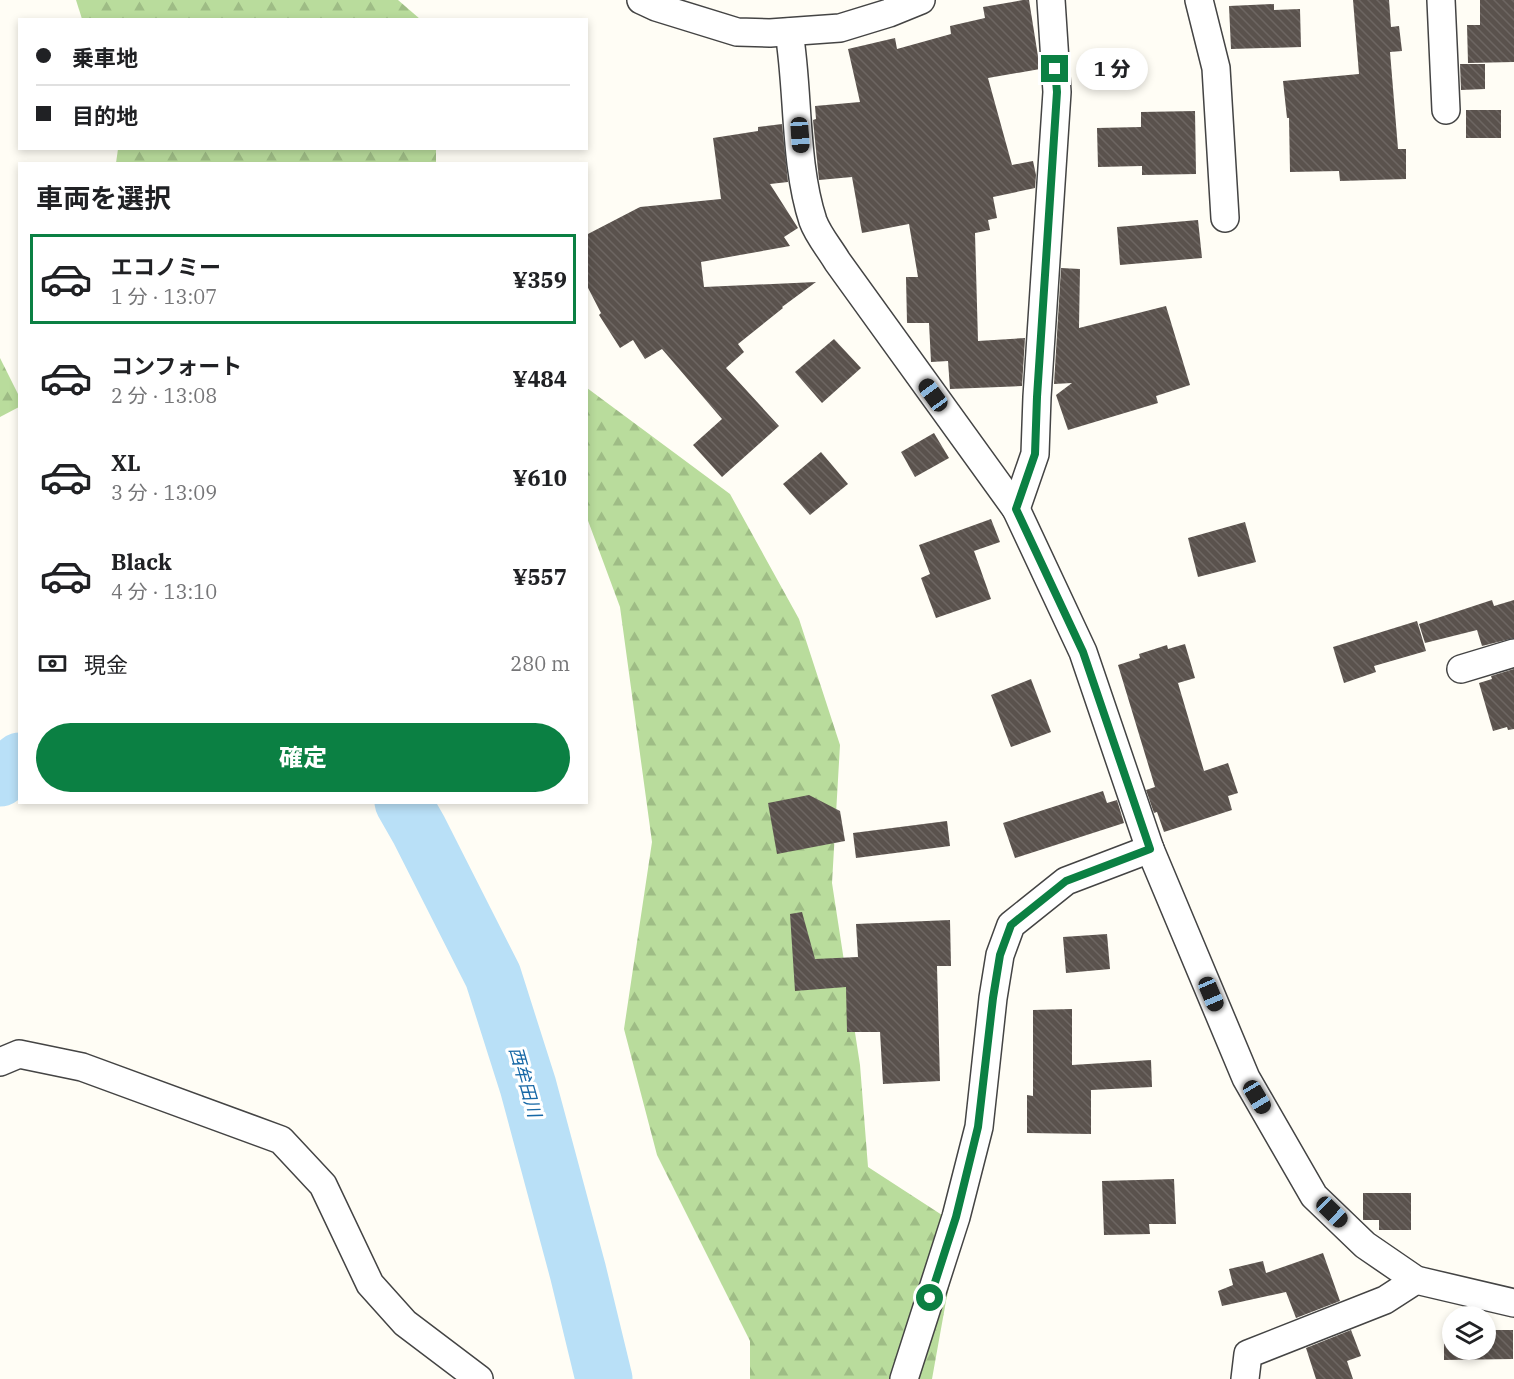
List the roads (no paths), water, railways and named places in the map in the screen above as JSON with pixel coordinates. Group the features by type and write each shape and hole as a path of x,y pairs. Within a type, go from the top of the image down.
{"street":[{"path":"641,0 656,7 737,32 789,32 840,28 889,13 921,0"},
{"path":"1016,509 1035,454 1057,92 1050,0"},
{"path":"1199,0 1216,68 1225,218"},
{"path":"1441,0 1446,110"},
{"path":"789,32 794,64 803,182 814,224 837,261 1016,509 1083,652 1150,849 1246,1078 1314,1196 1365,1245 1416,1280 1514,1304"},
{"path":"1461,669 1514,653"},
{"path":"904,1379 956,1217 978,1127 1000,955 1011,925 1066,881 1150,849"},
{"path":"0,1062 19,1054 81,1066 281,1140 323,1185 370,1284 405,1323 479,1379"},
{"path":"1245,1379 1248,1354 1385,1300 1416,1280"}],"waterway":[{"name":"西牟田川","path":"0,778 18,763"},
{"name":"西牟田川","path":"404,804 493,976 528,1086 604,1379"}]}
